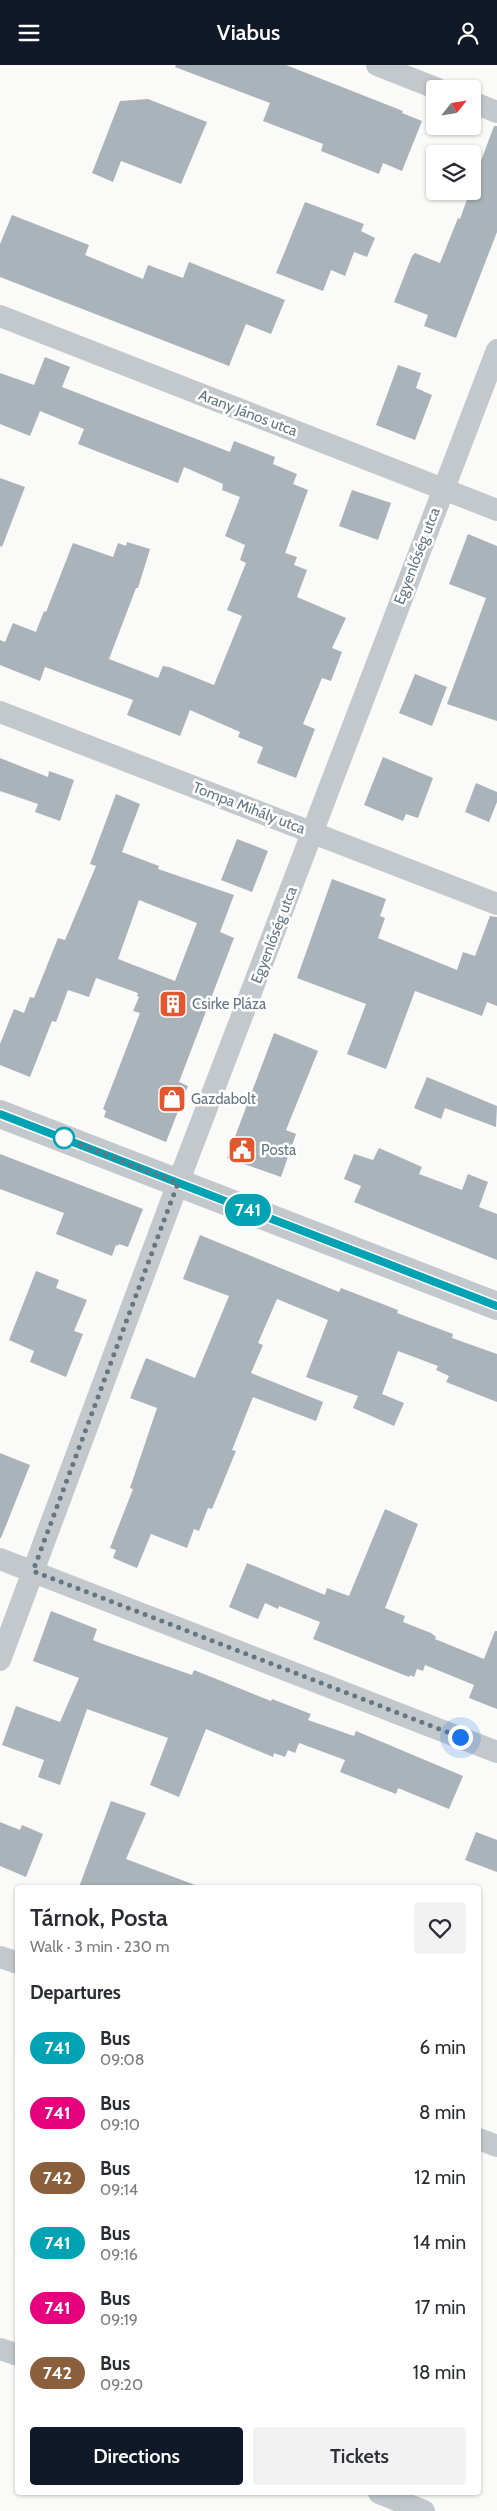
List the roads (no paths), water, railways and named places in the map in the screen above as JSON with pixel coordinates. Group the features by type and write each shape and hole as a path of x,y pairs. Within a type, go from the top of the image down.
{"street":[{"path":"377,65 426,84"},
{"path":"481,106 497,112"},
{"name":"Arany János utca","path":"0,316 497,510"},
{"name":"Egyenlőség utca","path":"0,1660 178,1183 497,350"},
{"name":"Tompa Mihály utca","path":"0,712 497,904"},
{"path":"0,1113 497,1306"},
{"path":"0,1559 497,1751"},
{"path":"0,1957 15,1962"},
{"path":"481,2140 497,2146"},
{"path":"0,2349 15,2354"},
{"path":"384,2495 424,2511"}],"place":[{"name":"Csirke Pláza","path":"173,1004"},
{"name":"Gazdabolt","path":"172,1099"},
{"name":"Posta","path":"242,1150"}]}
